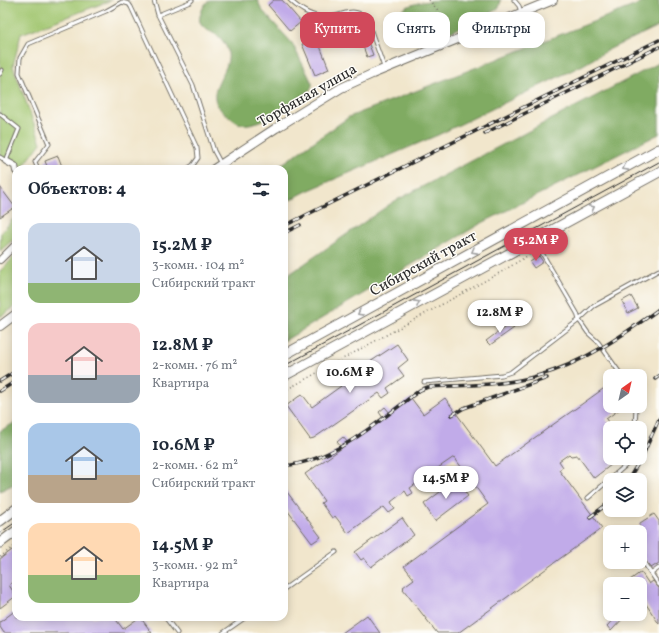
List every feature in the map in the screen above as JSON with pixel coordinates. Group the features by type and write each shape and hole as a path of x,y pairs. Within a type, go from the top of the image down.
{"main road":[{"name":"Сибирский тракт","path":"288,353 659,149"},
{"path":"288,374 659,172"},
{"path":"0,520 12,512"},
{"path":"0,543 12,534"}],"street":[{"name":"Торфяная улица","path":"526,12 553,0"},
{"name":"Торфяная улица","path":"221,164 341,88 385,68 436,48"},
{"path":"3,159 13,165"},
{"path":"0,260 12,248"},
{"path":"0,326 12,317"}],"lane":[{"path":"154,0 158,15 193,85 214,151 221,164"},
{"path":"158,15 192,0"},
{"path":"290,0 304,11 317,16 329,17 352,11 366,17 385,68"},
{"path":"514,0 519,6 520,12"},
{"path":"36,165 35,162 48,144 19,73 20,58 24,49 28,44 106,11 122,2 129,4 132,7 197,148 198,158 192,165"},
{"path":"0,74 2,70"},
{"path":"0,114 19,128 3,159"},
{"path":"534,240 577,313 579,320 588,333 598,342 617,369"},
{"path":"424,382 502,375 510,372 579,320 594,306 659,270"},
{"path":"588,498 626,465"},
{"path":"288,586 336,552"},
{"path":"647,566 659,585"},
{"path":"652,573 659,568"},
{"path":"168,621 177,633"},
{"path":"224,633 240,621"}],"path":[{"path":"429,0 439,12"},
{"path":"288,389 504,271 571,230"},
{"path":"0,557 12,548"}],"green space":[{"path":"0,0 112,0 21,34 13,66 41,143 24,165 19,165 0,156"},
{"path":"210,0 258,0 261,9 292,43 312,83 310,90 267,118 249,124 238,123 219,108 215,101 216,87 226,67 228,53 226,46 221,39 200,23 205,4"},
{"path":"439,0 501,0 499,8 492,12 458,12 458,29 450,33 450,12 401,12 411,5"},
{"path":"649,0 659,0 659,26 610,49 583,65 438,135 307,191 288,201 288,165 281,165 349,117 526,48 545,48 545,41"},
{"path":"659,63 659,134 480,224 288,339 288,275 393,202"},
{"path":"12,221 12,240 0,251 1,233"},
{"path":"12,259 12,309 0,317 0,271"},
{"path":"12,424 12,485 0,491 0,431"}],"building":[{"path":"274,0 282,0 300,21 300,23 290,31 268,5"},
{"path":"304,48 321,48 329,69 315,75"},
{"path":"364,48 370,48 373,55 367,57"},
{"path":"58,156 61,165 46,165 45,161"},
{"path":"0,187 12,203 12,209 0,217"},
{"path":"539,256 543,262 534,268 530,262"},
{"path":"631,296 638,308 628,313 622,301"},
{"path":"510,323 514,328 490,345 486,341"},
{"path":"397,344 408,360 398,368 404,376 387,388 390,393 383,398 379,393 314,438 310,439 288,409 288,404 302,394 312,407 353,376 354,378 372,365 370,362"},
{"path":"603,389 603,413 614,413 606,419 607,421 603,421 603,465 611,465 594,478 577,455 571,456 569,454 559,461 563,467 559,470 602,528 458,633 437,633 403,589 403,587 414,579 404,566 488,504 454,457 432,472 437,479 430,483 426,477 410,488 413,493 408,496 405,491 391,502 395,509 389,513 384,507 348,533 335,516 332,518 321,503 324,501 305,474 342,448 337,442 343,437 348,443 383,418 379,412 385,407 390,413 411,398 423,414 445,398 495,466"},
{"path":"456,480 468,496 435,521 424,504"},
{"path":"288,493 321,537 312,543 288,511"},
{"path":"654,514 659,521 659,563 651,568 647,563 647,525 640,525 640,523"},
{"path":"402,518 414,535 371,567 364,558 361,560 355,552"},
{"path":"12,550 12,583 9,585 12,590 12,599 0,608 0,559"},
{"path":"641,572 644,577 634,577"},
{"path":"647,581 649,584 653,581 659,588 659,624 647,606"},
{"path":"12,613 12,621 117,621 123,629 134,621 143,621 152,633 4,633 0,627 0,622"},
{"path":"367,615 380,633 342,633"},
{"path":"612,621 620,621 611,631 607,626"}],"tram line":[{"path":"288,364 659,162"},
{"path":"0,533 12,525"}],"railway":[{"path":"288,224 659,40"},
{"path":"485,133 659,47"},
{"path":"288,231 300,225"},
{"path":"288,465 322,456 340,447 373,426 420,390 428,387 510,382 554,371 586,357 616,339 659,309"},
{"path":"0,381 12,374"},
{"path":"655,379 659,376"},
{"path":"452,415 464,408 547,378"},
{"path":"0,391 12,384"},
{"path":"632,473 642,457 659,419"},
{"path":"590,517 603,507"}]}
